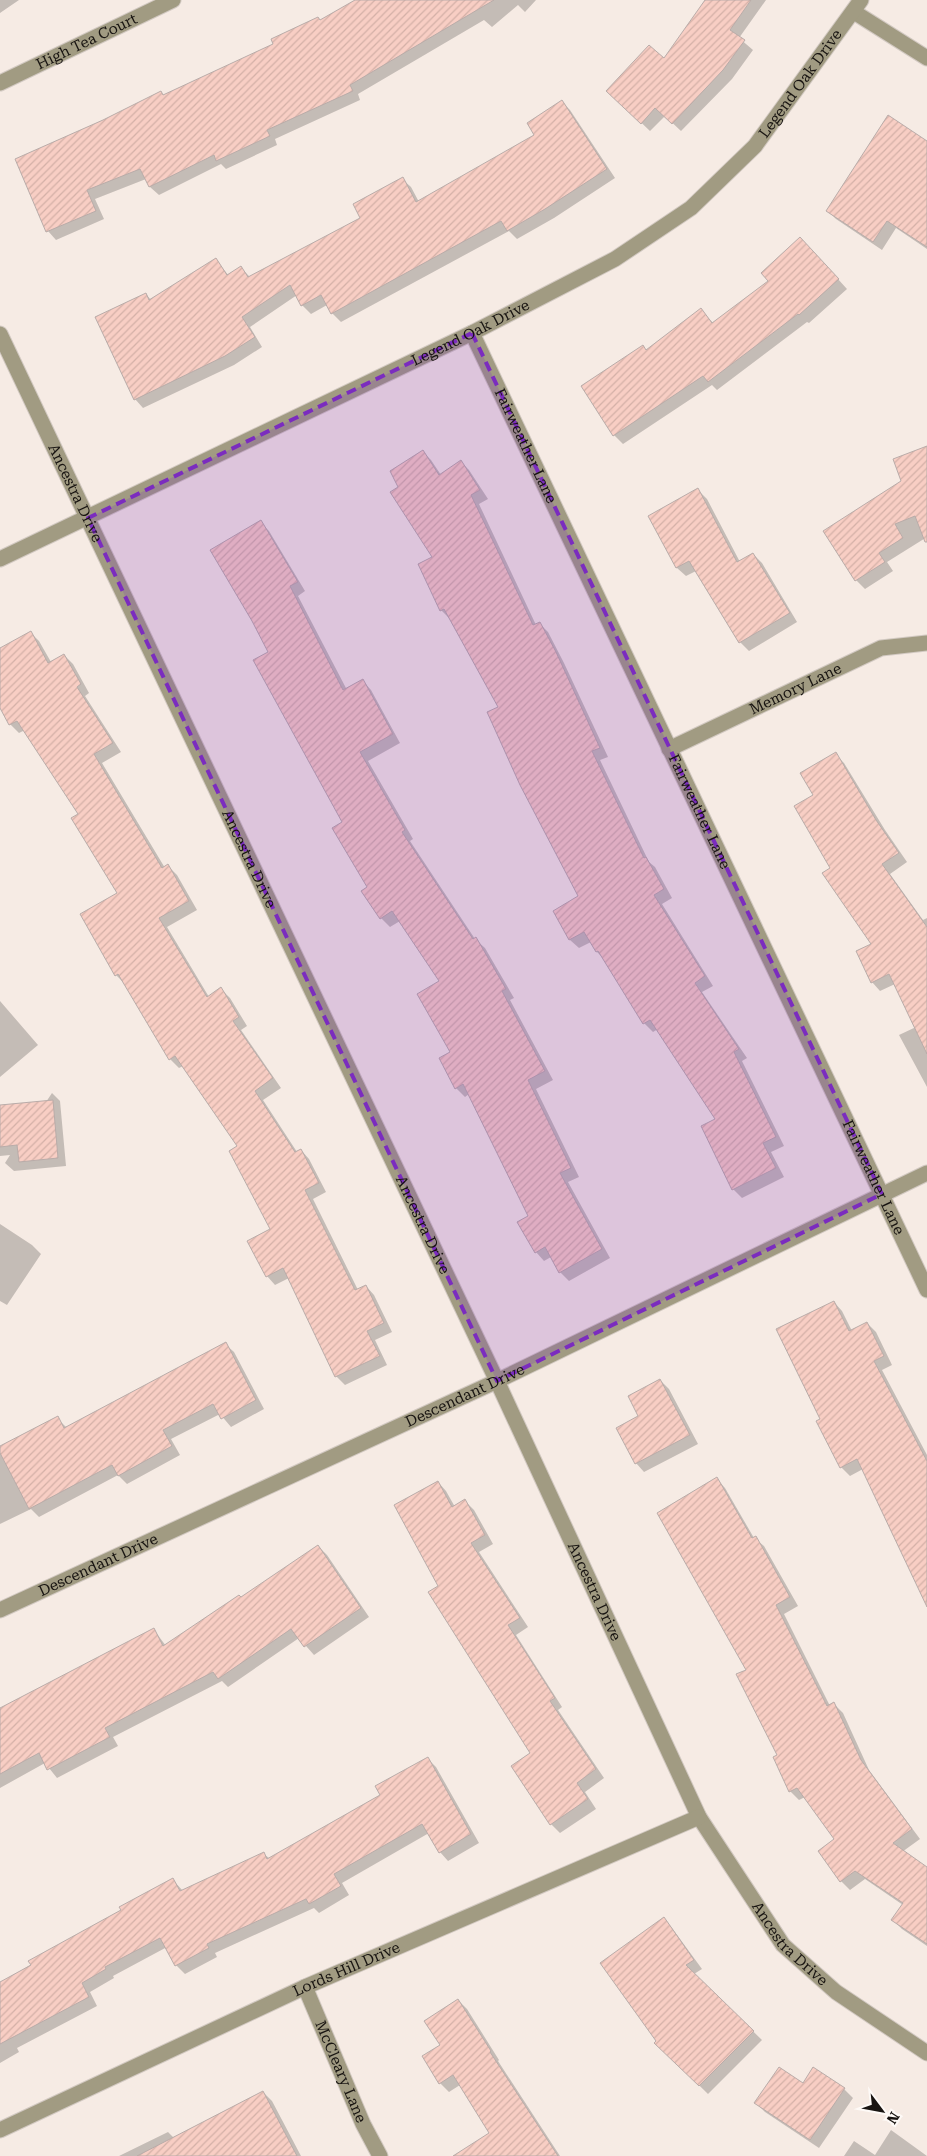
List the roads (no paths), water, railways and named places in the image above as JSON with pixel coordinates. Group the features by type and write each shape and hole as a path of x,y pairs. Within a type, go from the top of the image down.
{"street":[{"name":"High Tea Court","path":"0,83 173,0"},
{"path":"857,6 927,58"},
{"name":"Legend Oak Drive","path":"0,559 472,332 615,259 691,208 754,146 857,6"},
{"name":"Fairweather Lane","path":"472,332 927,1290"},
{"name":"Ancestra Drive","path":"0,334 497,1381 699,1817 783,1945 836,1992 927,2054"},
{"name":"Memory Lane","path":"669,749 881,648 927,643"},
{"name":"Descendant Drive","path":"0,1610 497,1381 927,1173"},
{"name":"Lords Hill Drive","path":"0,2130 305,1987 699,1817"},
{"name":"McCleary Lane","path":"305,1987 364,2124 380,2156"}]}
